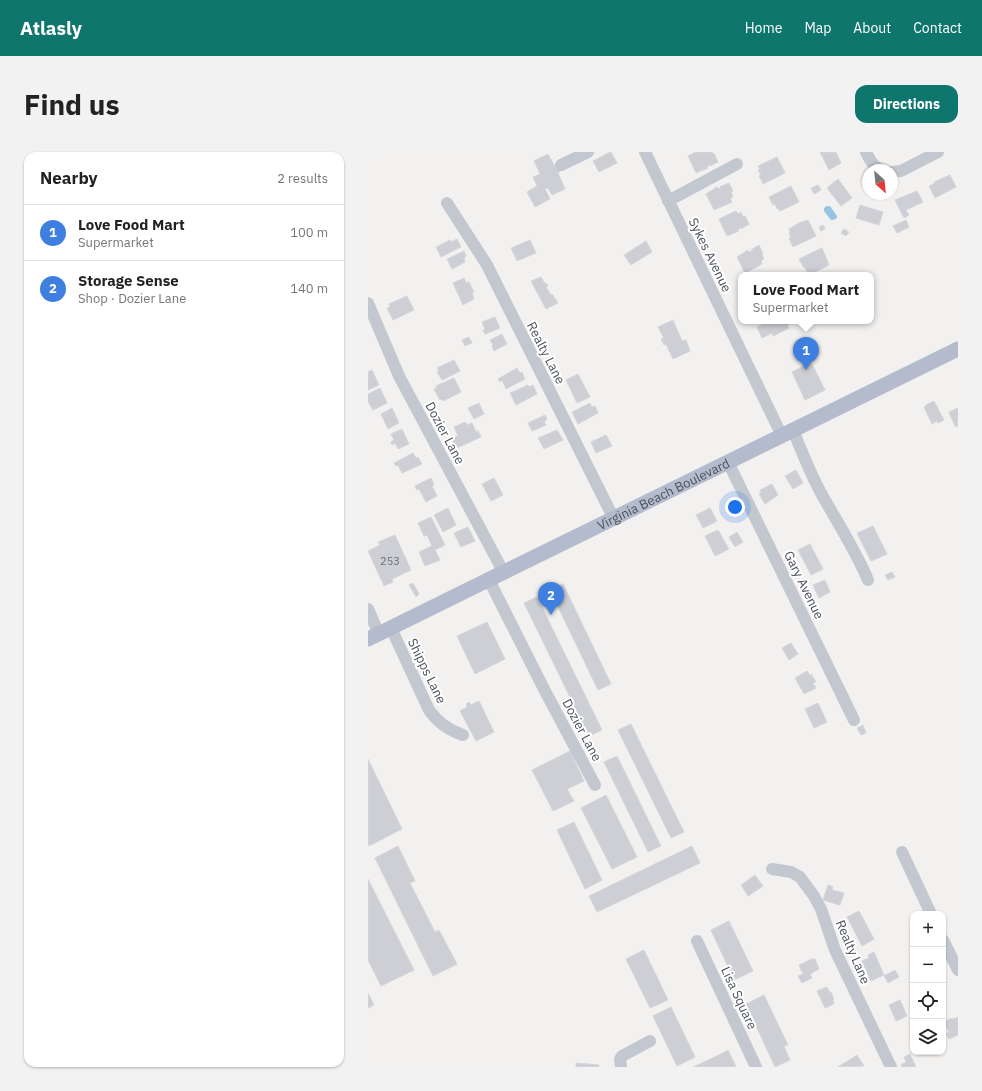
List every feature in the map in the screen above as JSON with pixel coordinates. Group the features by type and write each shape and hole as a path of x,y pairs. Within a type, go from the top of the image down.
{"main road":[{"name":"Virginia Beach Boulevard","path":"379,634 958,349"}],"street":[{"path":"561,165 588,152"},
{"name":"Sykes Avenue","path":"645,152 668,201 787,433 806,462 848,538 868,580"},
{"path":"866,152 873,164"},
{"path":"898,171 938,152"},
{"path":"668,201 737,164"},
{"name":"Realty Lane","path":"447,204 487,265 614,519"},
{"name":"Dozier Lane","path":"368,303 399,376 504,573"},
{"name":"Gary Avenue","path":"728,462 854,720"},
{"name":"Dozier Lane","path":"489,580 595,786"},
{"name":"Shipps Lane","path":"368,609 379,634 435,719 452,732 463,735"},
{"path":"902,852 929,911"},
{"name":"Realty Lane","path":"772,870 791,872 800,877 814,896 821,909 835,950 891,1067"},
{"name":"Lisa Square","path":"697,941 756,1067"},
{"path":"946,946 958,970"},
{"path":"621,1067 620,1059 622,1056 650,1041"}],"water":[{"path":"830,206 837,218 831,220 824,211 824,208"}],"building":[{"path":"610,152 617,163 599,172 593,161"},
{"path":"695,152 712,152 713,154 714,153 718,162 707,166 708,168 696,173 688,156"},
{"path":"820,152 836,152 841,163 829,170"},
{"path":"548,154 557,170 558,169 560,172 558,173 565,189 552,195 548,188 545,189 550,199 535,207 527,192 537,186 533,177 540,174 534,161"},
{"path":"777,157 785,173 763,184 759,176 761,175 758,170 760,169 758,166"},
{"path":"950,175 956,187 935,198 929,186 935,183 934,182"},
{"path":"838,179 852,198 841,206 827,188"},
{"path":"729,183 733,191 731,192 733,197 730,198 732,202 714,210 706,194 717,187 719,189 721,188 720,187"},
{"path":"818,185 821,190 814,194 811,188"},
{"path":"791,186 799,202 780,211 778,208 777,209 775,204 773,205 769,197"},
{"path":"917,191 923,202 906,210 909,215 904,218 895,200"},
{"path":"860,205 883,212 879,225 856,218"},
{"path":"736,211 738,214 741,212 743,217 745,216 749,224 741,229 738,229 739,231 727,236 719,219"},
{"path":"808,220 816,236 793,247 789,238 791,238 789,229"},
{"path":"906,220 909,227 897,233 893,226"},
{"path":"823,225 825,229 821,231 819,227"},
{"path":"844,229 849,232 846,236 841,233"},
{"path":"457,239 461,247 441,257 436,247 450,240 451,242"},
{"path":"530,240 536,253 517,261 511,248"},
{"path":"646,241 652,252 631,265 624,255"},
{"path":"759,245 764,259 761,261 762,264 744,272 737,257 748,250 749,252 752,251 751,250"},
{"path":"822,248 829,265 815,272 807,272 799,259"},
{"path":"464,251 466,256 464,257 465,262 452,269 447,259"},
{"path":"541,277 548,286 546,287 551,295 552,294 558,303 546,309 531,281"},
{"path":"464,278 466,283 469,282 474,292 472,293 474,299 463,305 453,283"},
{"path":"407,296 414,310 393,320 387,308 390,307 389,304"},
{"path":"495,317 500,328 485,334 483,330 485,329 482,322"},
{"path":"673,320 682,341 686,340 690,351 673,359 666,344 664,345 661,339 664,338 658,327"},
{"path":"763,324 789,324 787,325 789,328 773,336 772,333 762,338 757,327"},
{"path":"502,334 507,344 494,351 490,340"},
{"path":"469,337 472,343 465,346 462,340"},
{"path":"454,360 460,371 442,380 437,372 439,371 437,368"},
{"path":"811,362 825,390 805,400 792,372"},
{"path":"517,368 520,373 522,372 525,379 506,389 502,380 500,382 498,379"},
{"path":"372,370 379,385 368,390 368,372"},
{"path":"578,374 590,397 577,403 566,380"},
{"path":"454,378 461,392 443,401 442,399 440,400 434,389 437,388 436,386"},
{"path":"528,385 529,387 533,385 537,394 516,405 510,393"},
{"path":"380,388 387,403 373,410 368,403 368,394"},
{"path":"934,401 944,420 938,423 937,421 932,424 924,407"},
{"path":"479,403 484,414 474,419 468,408"},
{"path":"590,403 592,407 595,406 598,413 578,424 572,412"},
{"path":"392,408 399,423 388,429 381,414"},
{"path":"958,408 958,427 955,426 949,412"},
{"path":"545,415 547,419 544,422 546,425 532,431 528,423"},
{"path":"465,422 467,425 472,423 476,432 478,431 481,437 456,448 452,440 458,436 454,427"},
{"path":"402,429 409,444 398,449 395,443 392,445 391,442 394,440 391,434"},
{"path":"557,430 563,440 544,449 538,438"},
{"path":"606,435 612,446 596,453 591,442"},
{"path":"413,453 416,458 418,457 422,464 402,473 398,465 396,466 394,463"},
{"path":"796,470 803,483 793,489 785,476"},
{"path":"431,478 434,485 432,486 437,496 426,502 419,489 417,490 415,486"},
{"path":"494,478 503,495 491,501 482,484"},
{"path":"772,484 778,495 765,504 759,494 761,493 760,490"},
{"path":"448,508 456,525 443,532 434,515"},
{"path":"710,508 717,521 703,528 696,515"},
{"path":"431,517 445,545 435,550 440,560 425,566 419,552 432,546 427,535 424,536 418,523"},
{"path":"873,526 887,554 871,561 857,533"},
{"path":"468,527 475,541 461,547 454,533"},
{"path":"718,530 729,549 715,556 705,536"},
{"path":"737,532 743,542 735,547 729,537"},
{"path":"395,535 411,570 392,579 393,582 384,586 368,551 380,545 378,542"},
{"path":"810,544 823,569 811,575 798,550"},
{"path":"892,572 895,577 888,580 885,575"},
{"path":"825,580 830,592 819,598 813,585"},
{"path":"413,583 419,594 416,597 409,585"},
{"path":"563,584 611,684 598,690 550,590"},
{"path":"537,597 602,730 589,736 524,603"},
{"path":"487,622 505,659 475,674 457,636"},
{"path":"791,643 798,654 789,660 782,648"},
{"path":"807,671 816,682 813,683 816,688 804,694 795,678"},
{"path":"479,701 494,732 476,741 460,711 467,707 466,704 469,702 471,705"},
{"path":"818,703 827,722 814,728 805,709"},
{"path":"631,724 684,832 671,838 618,730"},
{"path":"863,725 866,733 861,735 857,728"},
{"path":"570,751 584,781 567,789 574,801 553,811 532,770"},
{"path":"617,756 661,846 648,852 604,762"},
{"path":"368,759 402,829 369,846 368,844"},
{"path":"606,795 637,857 612,869 581,808"},
{"path":"574,822 602,880 585,889 557,830"},
{"path":"398,846 415,881 410,883 435,932 439,930 457,964 433,976 375,858"},
{"path":"692,846 700,863 597,912 589,896"},
{"path":"755,875 763,886 748,896 741,885"},
{"path":"368,879 414,970 381,986 368,960"},
{"path":"828,885 833,887 832,890 844,893 840,905 823,900"},
{"path":"859,911 874,939 862,946 847,917"},
{"path":"729,921 753,971 734,980 711,930"},
{"path":"644,950 668,1000 650,1008 626,959"},
{"path":"874,952 884,975 871,981 862,961 869,958 868,955"},
{"path":"815,959 819,969 810,974 812,978 802,983 798,976 803,974 799,965"},
{"path":"895,970 899,977 888,983 884,976"},
{"path":"827,987 834,999 834,1004 825,1008 817,991"},
{"path":"368,993 374,1005 368,1008"},
{"path":"764,995 788,1045 784,1046 790,1060 775,1067 746,1004"},
{"path":"900,1000 907,1016 896,1021 889,1005"},
{"path":"671,1007 695,1057 677,1066 653,1016"},
{"path":"958,1017 958,1035 949,1039 946,1034 949,1032 946,1027 946,1021 952,1018"},
{"path":"728,1050 736,1067 693,1067 719,1055"},
{"path":"910,1054 916,1067 902,1067 901,1065 906,1062 904,1057"},
{"path":"857,1055 864,1066 838,1067"},
{"path":"576,1063 599,1065 599,1067 576,1067"}],"place":[{"name":"Love Food Mart","path":"806,370"},
{"name":"Storage Sense","path":"551,615"}]}
